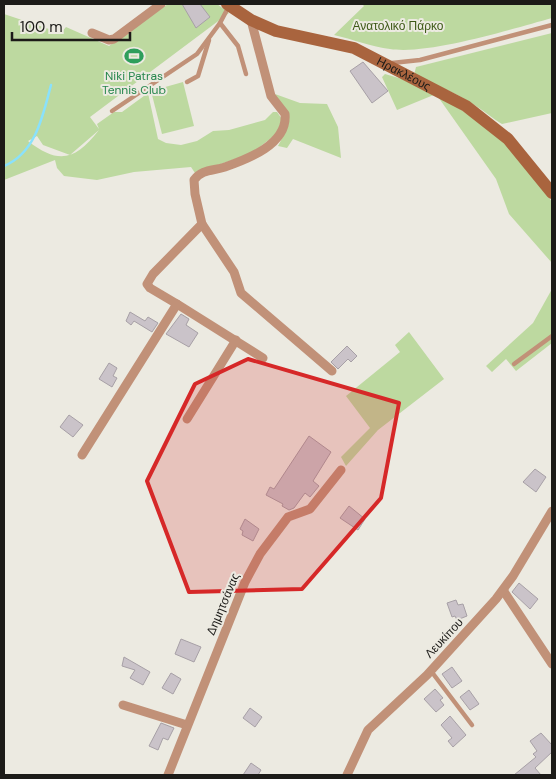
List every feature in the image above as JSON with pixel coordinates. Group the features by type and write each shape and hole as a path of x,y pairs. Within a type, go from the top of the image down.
{"street":[{"path":"92,33 109,40 114,40 161,4"},
{"name":"Ηρακλέους","path":"229,4 252,20 276,31 354,48 480,115 520,152 552,193"},
{"path":"252,20 270,96 284,112 284,124 279,136 266,147 235,163 203,172 196,177 194,188 202,224 234,272 241,293 332,371"},
{"path":"202,224 148,280 150,288 262,358"},
{"path":"82,455 176,304"},
{"path":"188,420 236,340"},
{"name":"Δημητσάνας","path":"168,775 245,582 260,554 288,517 310,509 341,470"},
{"name":"Λευκίπου","path":"347,775 372,725 430,671 503,590 552,511"},
{"path":"503,590 551,661"},
{"path":"123,705 187,726"}],"lane":[{"path":"112,111 197,54 220,23 229,4"},
{"path":"220,23 238,46 246,74"},
{"path":"383,64 420,60 552,25"},
{"path":"187,82 198,76 210,37"},
{"path":"514,364 552,336"},
{"path":"430,671 472,725"}],"highlighted area":[{"path":"248,359 399,403 381,498 302,589 189,592 147,481 195,384"}],"green space":[{"path":"168,4 217,4 229,13 90,117 99,129 97,124 114,112 122,112 148,93 158,139 166,143 181,145 197,141 213,131 229,130 265,120 273,112 277,112 282,119 280,131 252,153 195,173 191,167 134,172 97,180 64,176 57,168 55,160 4,180 4,14 61,33 66,27 109,46","holes":["99,130 83,147 71,154","37,136 43,145 69,155 49,154 28,141"]},
{"name":"Ανατολικό Πάρκο","path":"362,4 552,4 552,18 448,45 407,50 390,49 334,35 364,6"},
{"path":"552,33 552,113 502,124 464,98 414,75 416,67"},
{"path":"385,74 409,81 436,93 500,136 534,176 552,202 552,263 509,214 496,179 436,94 397,110 382,77"},
{"path":"183,82 194,126 162,134 151,91"},
{"path":"275,94 300,103 327,104 338,127 341,158 293,139 287,148 278,146 285,131 287,120"},
{"path":"552,289 552,343 516,371 506,359 492,372 486,366 533,323"},
{"path":"409,332 444,379 378,430 346,466 341,457 370,428 346,396 400,352 395,345"}],"building":[{"path":"182,4 200,4 210,17 196,28"},
{"path":"363,62 388,91 372,103 350,71"},
{"path":"130,312 145,321 148,317 158,323 152,332 134,321 131,325 126,321"},
{"path":"181,314 189,319 186,325 198,333 189,347 166,334"},
{"path":"347,346 357,356 351,362 348,359 338,369 331,362"},
{"path":"109,363 117,368 113,376 117,378 112,387 99,379"},
{"path":"69,415 83,425 73,437 60,427"},
{"path":"309,436 331,452 313,481 319,486 310,497 305,493 294,508 289,510 282,506 283,504 266,495 270,487 274,489"},
{"path":"535,469 546,477 536,492 523,482"},
{"path":"349,506 365,519 358,530 340,518"},
{"path":"245,519 259,529 253,541 242,535 243,531 240,529"},
{"path":"519,583 538,599 530,609 512,592"},
{"path":"456,600 458,605 463,604 467,616 457,620 455,616 452,617 447,603"},
{"path":"181,639 201,647 194,662 175,654"},
{"path":"124,657 150,672 143,685 130,678 135,670 122,666"},
{"path":"452,667 462,681 452,688 442,674"},
{"path":"171,673 181,679 173,694 162,688"},
{"path":"435,689 443,698 440,700 444,705 436,712 424,699"},
{"path":"469,690 479,704 470,710 460,697"},
{"path":"250,708 262,717 255,727 243,718"},
{"path":"450,716 466,735 453,747 448,741 452,738 441,725"},
{"path":"161,723 174,728 168,740 163,738 158,750 149,746"},
{"path":"541,733 552,745 552,752 535,768 541,775 514,775 536,757 533,754 537,751 530,741"},
{"path":"251,763 261,770 258,775 243,775"}],"waterway":[{"path":"4,166 15,160 31,143 41,120 51,85"}],"place":[{"name":"Niki Patras Tennis Club","path":"134,56"}]}
